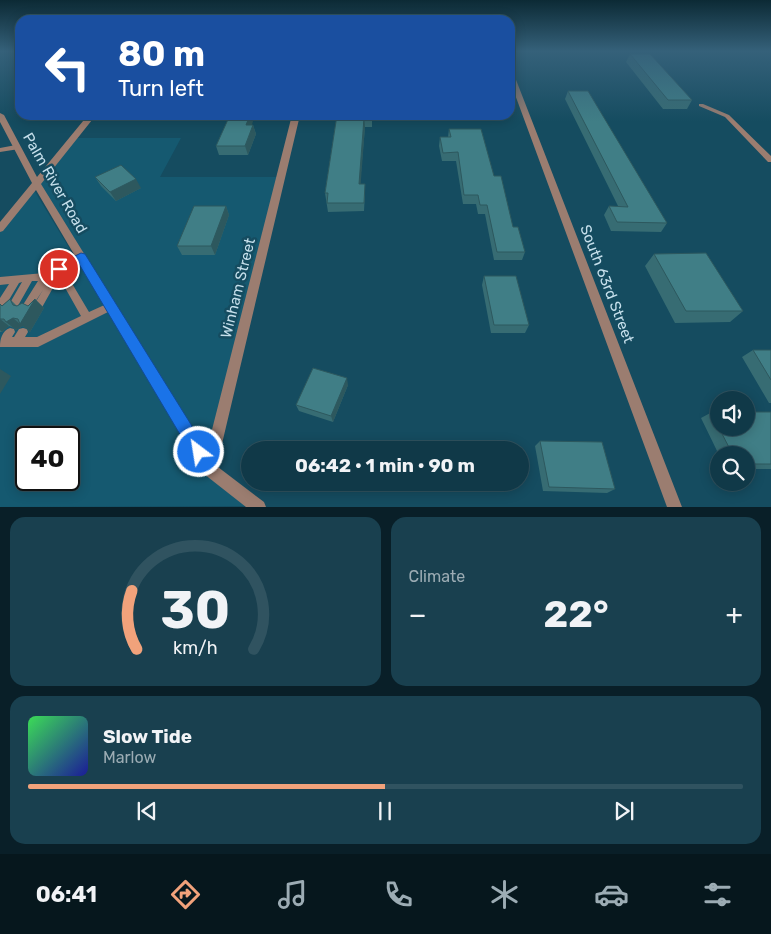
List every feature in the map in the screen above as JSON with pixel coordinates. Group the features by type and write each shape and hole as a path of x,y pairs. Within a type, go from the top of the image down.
{"street":[{"name":"South 63rd Street","path":"515,85 676,506"},
{"name":"Palm River Road","path":"0,115 37,184 209,468 259,506"},
{"path":"0,229 88,120"},
{"name":"Winham Street","path":"209,468 295,120"},
{"path":"0,150 16,147"}],"lane":[{"path":"701,105 727,116 771,160"},
{"path":"0,281 46,276 81,257"},
{"path":"37,308 59,269"},
{"path":"59,269 87,318"},
{"path":"26,308 46,276"},
{"path":"12,308 29,278"},
{"path":"0,307 16,280"},
{"path":"2,342 38,342 111,306"},
{"path":"2,342 10,332"},
{"path":"17,342 23,332"}],"shaded area":[{"path":"76,138 181,138 160,177 280,177 207,458 39,183"},
{"path":"34,190 194,454 246,506 0,507 0,231"}],"building":[{"path":"647,75 669,75 692,100 668,100"},
{"path":"568,91 588,91 667,223 617,222 609,206 628,207"},
{"path":"228,120 248,120 246,125 253,125 245,146 216,146"},
{"path":"336,120 364,120 359,184 365,184 364,203 327,203 328,193 325,193"},
{"path":"449,129 481,129 494,176 501,176 513,227 518,227 525,252 497,252 487,205 480,205 478,195 464,195 458,152 443,153 440,137 451,137"},
{"path":"121,165 136,179 110,192 95,177"},
{"path":"194,206 226,206 211,246 177,246"},
{"path":"706,253 743,311 686,311 654,254"},
{"path":"484,276 516,276 529,325 494,325"},
{"path":"10,299 13,305 17,306 22,303 28,306 35,299 20,324 18,319 13,318 6,322 4,319 0,319 0,304 2,306"},
{"path":"753,350 771,350 771,380"},
{"path":"313,368 347,378 331,416 296,405"},
{"path":"755,412 771,412 771,464 755,464 755,446 728,446 723,436 755,436"},
{"path":"540,441 602,442 615,489 549,487"}],"route":[{"path":"59,269 81,257 199,452"}]}
